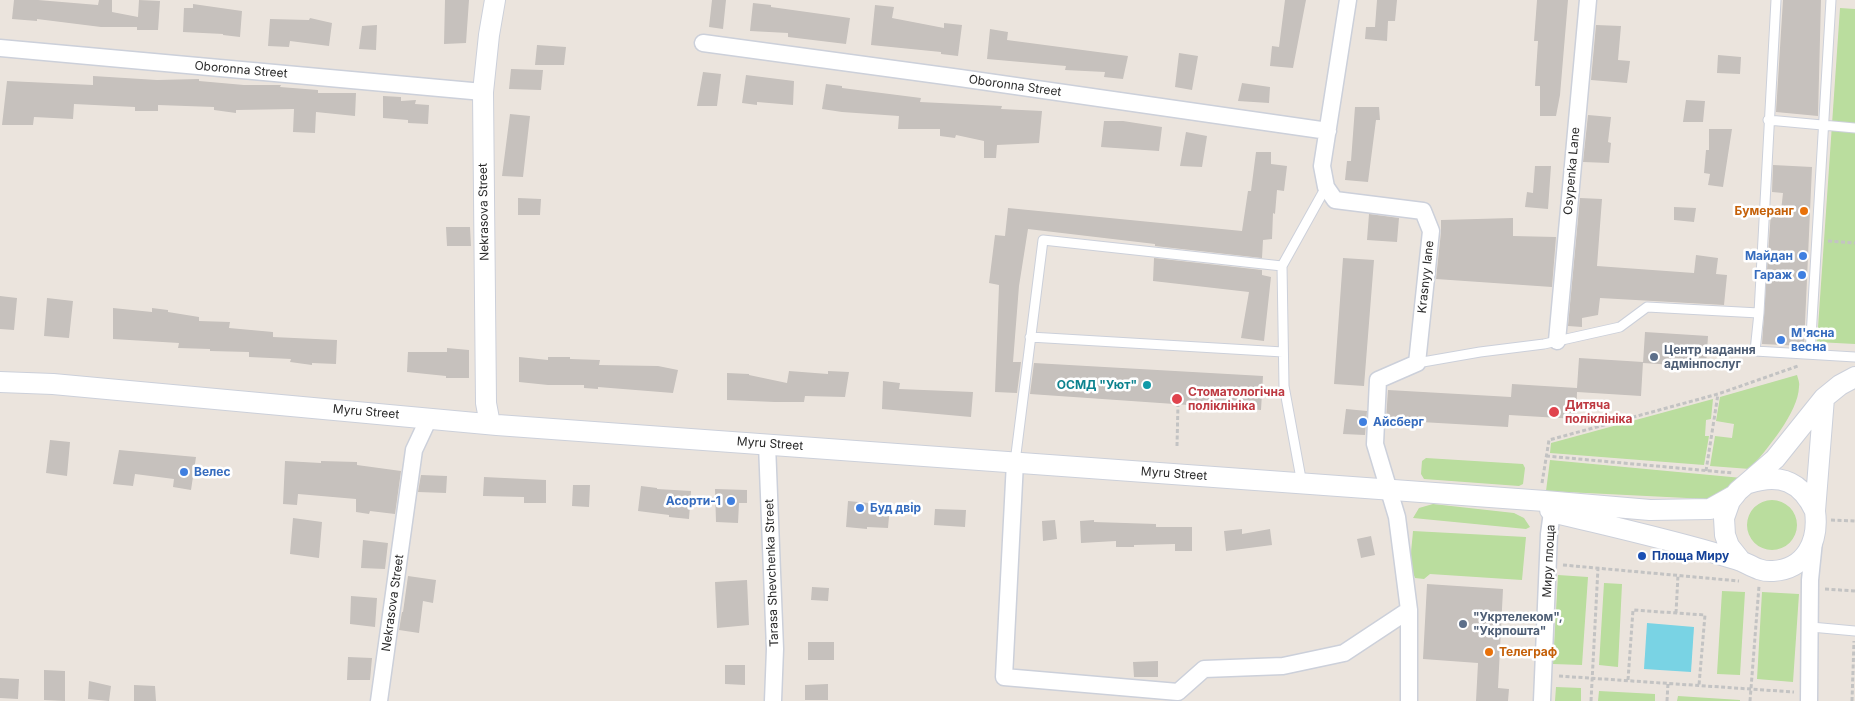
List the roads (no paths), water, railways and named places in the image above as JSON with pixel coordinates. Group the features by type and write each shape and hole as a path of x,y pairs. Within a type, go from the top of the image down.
{"street":[{"name":"Nekrasova Street","path":"490,424 486,403 483,92 495,0"},
{"path":"1326,187 1322,166 1348,0"},
{"name":"Osypenka Lane","path":"1557,341 1588,0"},
{"name":"Oboronna Street","path":"703,43 1328,131"},
{"name":"Oboronna Street","path":"0,48 483,92"},
{"name":"Krasnyy lane","path":"1326,187 1335,200 1423,210 1431,231 1418,363"},
{"path":"1409,701 1408,610 1396,517 1390,491 1379,464 1375,444 1378,380 1418,363"},
{"path":"1546,506 1660,510 1710,509 1747,484 1775,459 1824,398 1840,385 1855,377 1855,370"},
{"name":"Myru Street","path":"0,382 53,384 490,424 1302,484 1546,506"},
{"path":"1809,697 1810,584 1824,398"},
{"name":"Nekrasova Street","path":"379,701 414,450 429,418"},
{"name":"Tarasa Shevchenka Street","path":"767,444 775,649 773,701"},
{"path":"1015,462 1004,678 1178,692 1204,669 1283,666 1344,653 1408,610"},
{"path":"1741,561 1729,546 1724,527 1726,509 1747,484 1764,478 1785,481 1802,491 1811,502 1815,515"},
{"path":"1546,506 1741,561 1762,570 1772,571 1792,566 1802,559 1814,541"},
{"name":"Миру площа","path":"1542,701 1549,534 1546,506"},
{"path":"1784,569 1810,584"}],"lane":[{"path":"1776,0 1759,313 1755,351 1855,357"},
{"path":"1810,354 1831,0"},
{"path":"1768,120 1855,128"},
{"path":"1302,484 1284,386 1282,266 1326,187"},
{"path":"1015,462 1043,240 1282,266"},
{"path":"1418,363 1480,352 1544,344 1620,327 1647,307 1759,313"},
{"path":"1030,337 1284,352"},
{"path":"1811,627 1855,631"}],"water":[{"path":"1647,623 1694,627 1691,672 1644,669"}],"place":[{"name":"Бумеранг","path":"1804,211"},
{"name":"Майдан","path":"1803,256"},
{"name":"Гараж","path":"1802,275"},
{"name":"М'ясна весна","path":"1781,340"},
{"name":"Центр надання адмінпослуг","path":"1654,357"},
{"name":"ОСМД \"Уют\"","path":"1147,385"},
{"name":"Стоматологічна поліклініка","path":"1177,399"},
{"name":"Дитяча поліклініка","path":"1554,412"},
{"name":"Айсберг","path":"1363,422"},
{"name":"Велес","path":"184,472"},
{"name":"Асорти-1","path":"731,501"},
{"name":"Буд двір","path":"860,508"},
{"name":"Площа Миру","path":"1642,556"},
{"name":"\"Укртелеком\", \"Укрпошта\"","path":"1463,624"},
{"name":"Телеграф","path":"1489,652"}]}
